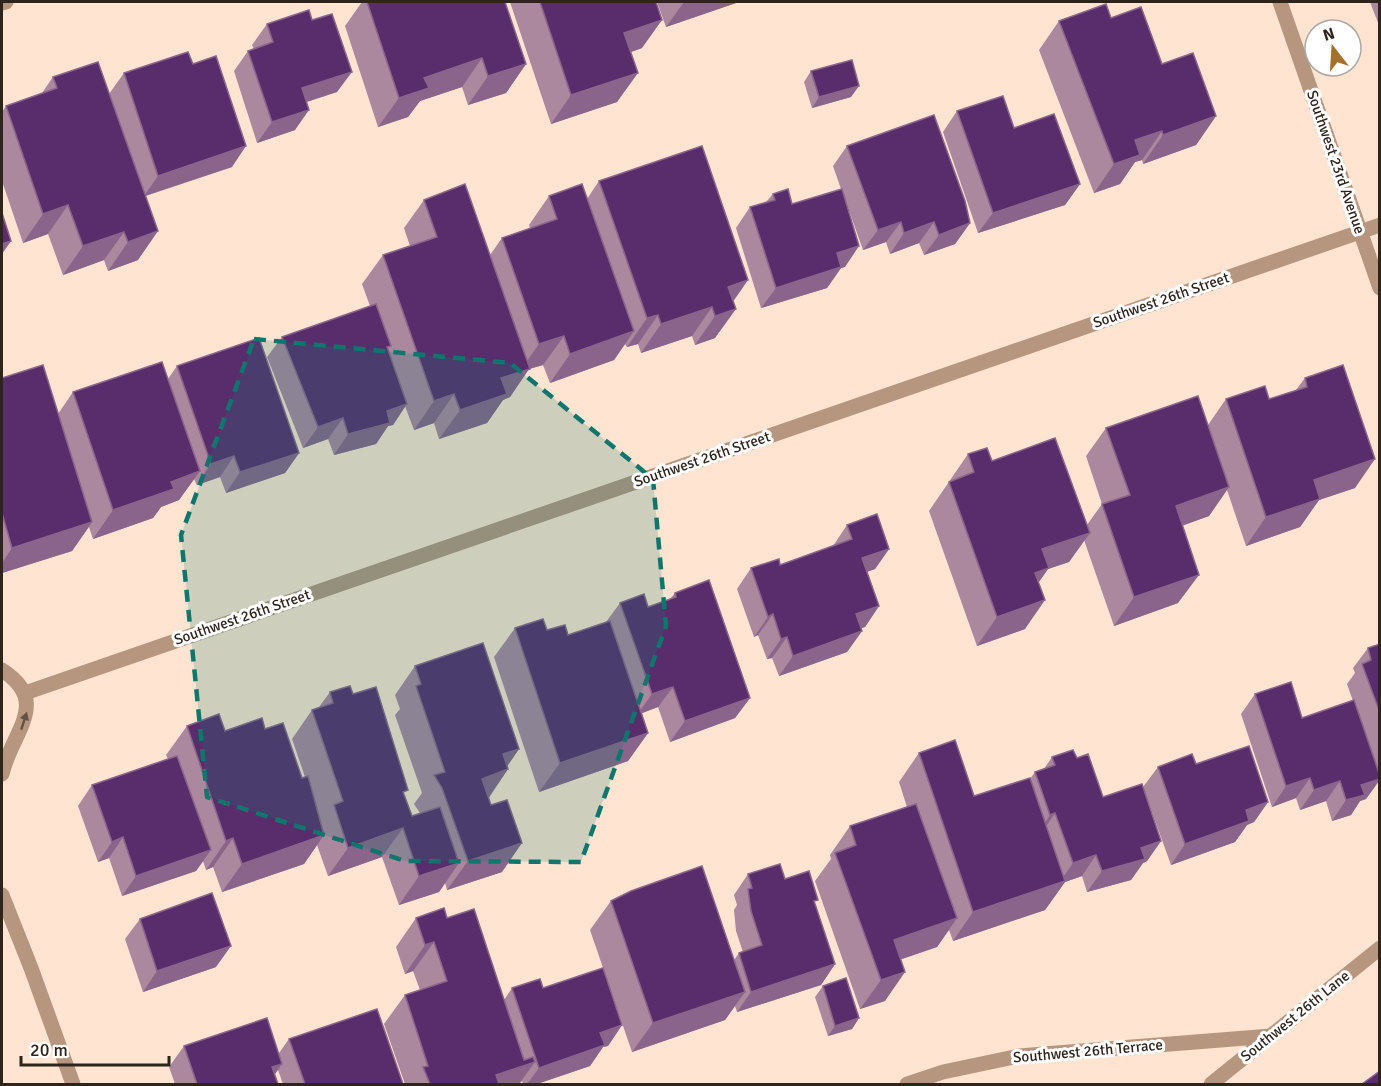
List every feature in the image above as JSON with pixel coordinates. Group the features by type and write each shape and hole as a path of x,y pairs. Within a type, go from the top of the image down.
{"street":[{"path":"2,3 6,2"},
{"name":"Southwest 23rd Avenue","path":"1280,2 1380,288"},
{"name":"Southwest 26th Street","path":"25,693 1380,225"},
{"path":"2,670 14,678 25,693 28,708 2,774"},
{"path":"2,895 73,1084"},
{"name":"Southwest 26th Lane","path":"1211,1084 1380,948"},
{"name":"Southwest 26th Terrace","path":"908,1084 943,1072 1019,1056 1271,1036"}],"highlighted area":[{"path":"254,339 510,363 653,479 666,626 581,862 405,861 207,797 181,535"}],"building":[{"path":"367,2 505,2 526,64 488,76 482,58 424,78 429,88 399,98"},
{"path":"540,2 656,2 662,20 624,33 638,73 571,95"},
{"path":"1106,4 1111,18 1141,7 1162,64 1193,53 1216,116 1163,135 1162,131 1135,140 1140,155 1114,164 1059,21"},
{"path":"309,10 312,20 332,14 352,72 302,88 309,110 272,122 248,51 273,42 267,24"},
{"path":"188,52 193,64 216,56 246,146 158,176 124,73"},
{"path":"852,60 859,86 819,97 811,71"},
{"path":"98,62 158,231 128,242 124,232 83,246 68,205 43,214 6,106 57,88 53,77"},
{"path":"1003,96 1014,128 1054,114 1080,184 993,213 957,111"},
{"path":"934,115 965,201 970,223 939,235 934,222 904,233 901,222 878,230 847,146"},
{"path":"702,146 748,280 728,287 736,309 715,316 712,307 661,324 658,315 647,318 599,181"},
{"path":"465,184 530,369 501,378 507,394 460,410 454,394 434,401 383,255 437,237 424,200"},
{"path":"582,184 634,331 570,354 564,336 539,344 502,238 557,219 549,196"},
{"path":"788,189 792,204 842,189 859,246 837,253 841,267 776,288 750,207 775,200 773,194"},
{"path":"2,213 11,241 2,244"},
{"path":"376,304 391,346 387,347 407,404 387,411 390,423 348,434 343,418 318,427 282,337"},
{"path":"259,338 299,453 240,472 234,456 211,464 177,366"},
{"path":"162,362 200,471 171,482 174,489 113,510 73,392"},
{"path":"43,365 92,522 12,548 2,513 2,378"},
{"path":"1343,365 1375,459 1314,480 1320,499 1266,517 1226,399 1265,386 1269,399 1307,387 1305,378"},
{"path":"1198,396 1229,487 1176,506 1199,575 1134,597 1102,504 1130,495 1106,428"},
{"path":"1055,438 1090,533 1042,549 1049,568 1035,573 1045,600 997,617 949,482 974,472 968,454 987,448 992,461"},
{"path":"877,514 889,549 862,558 879,606 856,614 862,631 793,656 787,637 781,639 773,614 768,617 751,568 779,559 780,565 852,539 847,525"},
{"path":"709,580 750,698 685,721 673,687 652,694 620,603 644,594 648,607 676,597 675,593"},
{"path":"543,619 547,630 565,625 568,635 610,621 648,733 560,763 515,628"},
{"path":"483,643 519,749 503,754 508,769 482,779 491,805 507,800 522,843 468,861 442,788 434,775 445,772 416,686 421,684 415,666"},
{"path":"1380,644 1380,713 1362,664 1371,660 1368,648"},
{"path":"1291,682 1302,718 1354,700 1380,776 1380,779 1361,785 1365,795 1346,800 1340,781 1314,790 1310,778 1286,786 1255,694"},
{"path":"350,686 353,694 376,687 408,790 403,792 412,816 440,807 459,863 419,876 403,828 348,848 334,805 343,801 312,710 333,703 330,692"},
{"path":"219,714 225,731 262,718 265,729 283,723 302,778 308,776 324,835 242,864 233,838 226,841 187,726"},
{"path":"955,740 974,796 1030,778 1065,881 973,912 919,753"},
{"path":"1249,746 1268,802 1246,810 1249,821 1185,844 1158,767 1192,754 1196,764"},
{"path":"1073,750 1077,758 1088,754 1103,797 1142,784 1161,841 1141,848 1145,859 1102,871 1096,855 1073,863 1055,813 1050,815 1035,772 1055,765 1052,757"},
{"path":"177,756 211,850 136,876 123,837 112,842 92,785"},
{"path":"916,804 957,918 894,940 905,972 881,980 835,853 856,845 850,826"},
{"path":"780,864 785,879 809,871 818,900 814,901 835,964 751,992 739,953 762,945 751,911 748,889 752,888 748,874"},
{"path":"702,866 745,992 653,1023 611,901 631,891"},
{"path":"212,893 231,946 157,971 140,919"},
{"path":"444,908 447,918 474,909 524,1060 533,1057 535,1062 496,1075 499,1084 430,1084 423,1067 428,1066 405,995 447,981 434,942 425,945 416,918"},
{"path":"603,968 622,1025 600,1033 605,1045 539,1068 512,988 540,979 543,988"},
{"path":"846,978 859,1018 835,1026 823,986"},
{"path":"377,1009 403,1084 305,1084 289,1039"},
{"path":"267,1018 282,1064 272,1067 278,1084 197,1084 184,1046"},
{"path":"1380,1071 1380,1084 1362,1084"}]}
